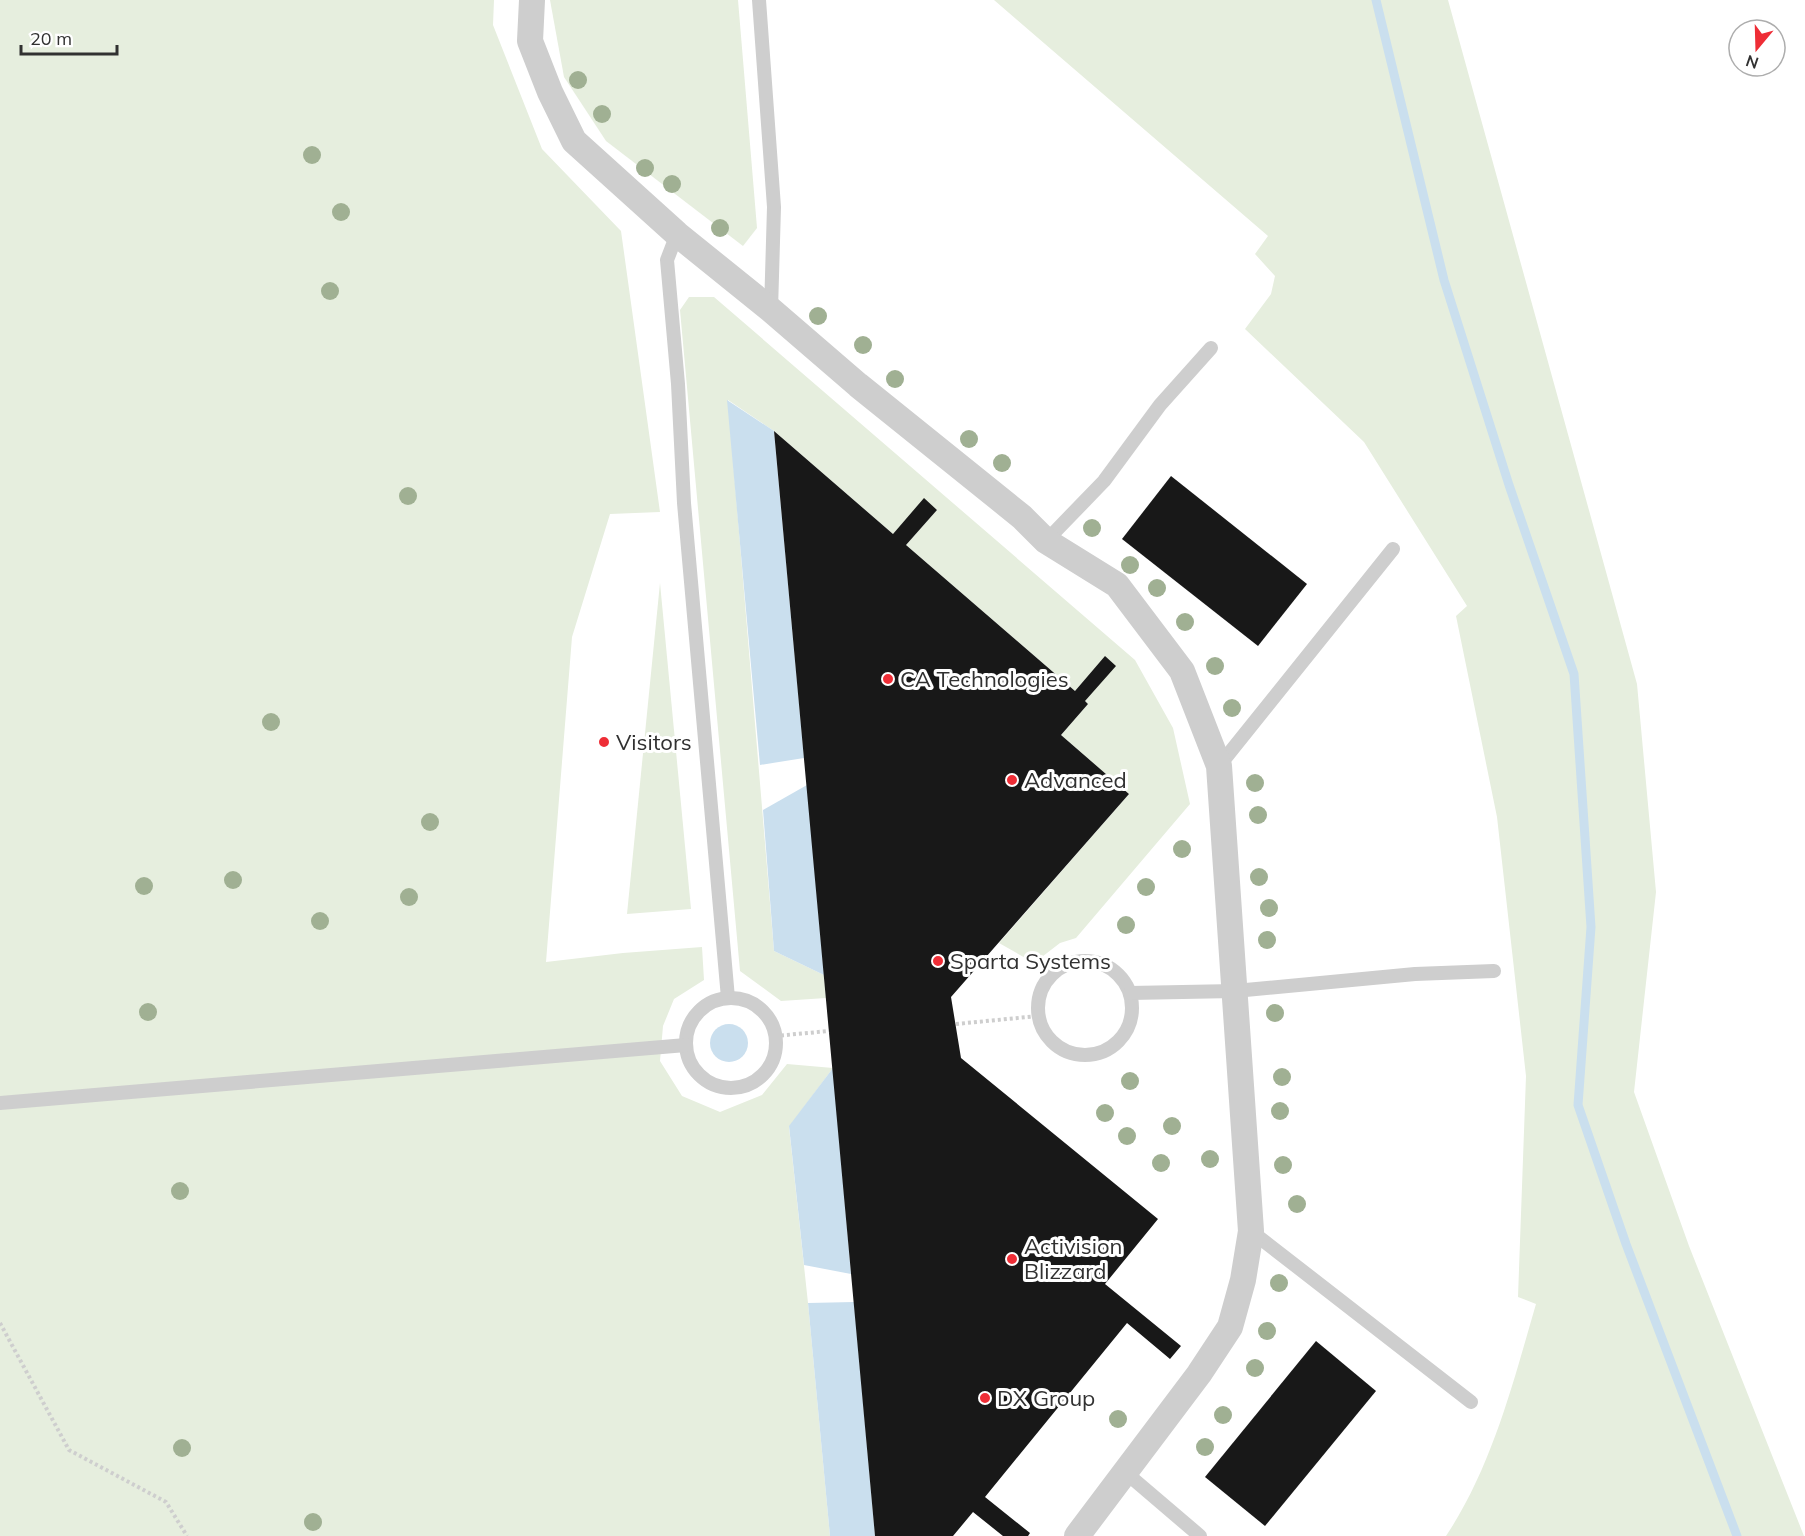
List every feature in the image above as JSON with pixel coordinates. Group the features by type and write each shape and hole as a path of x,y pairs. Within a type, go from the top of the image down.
{"street":[{"path":"532,0 530,41 550,92 574,141 677,234 771,310 858,385 1022,517 1046,540 1117,585 1182,671 1219,766 1251,1231 1244,1280 1230,1327 1199,1374 1077,1536"}],"lane":[{"path":"759,0 774,207 771,310"},
{"path":"677,234 667,260 678,384 684,503 728,998"},
{"path":"1046,540 1104,481 1160,405 1210,348"},
{"path":"1219,766 1393,549"},
{"path":"1081,960 1097,962 1111,968 1123,979 1130,993 1133,1009 1131,1024 1123,1038 1111,1048 1097,1055 1081,1056 1066,1052 1053,1044 1043,1031 1038,1016 1038,1001 1048,979 1066,964 1081,960"},
{"path":"1130,993 1235,991 1403,975 1494,971"},
{"path":"728,998 743,1000 756,1006 767,1017 774,1029 776,1043 767,1071 755,1081 735,1088 718,1087 704,1079 693,1067 686,1045 686,1036 692,1021 703,1008 728,998"},
{"path":"0,1103 686,1045"},
{"path":"1251,1231 1471,1402"},
{"path":"1125,1472 1200,1536"}],"path":[{"path":"956,1024 1038,1016"},
{"path":"775,1036 829,1031"},
{"path":"0,1323 69,1450 166,1502 187,1536"}],"green space":[{"path":"0,0 494,0 493,25 542,149 621,231 660,512 610,514 572,637 546,962 702,947 704,980 674,999 663,1026 660,1061 682,1096 720,1112 762,1095 787,1064 833,1068 789,1127 830,1536 0,1536"},
{"path":"550,0 738,0 757,228 743,246 606,141 564,77"},
{"path":"994,0 1448,0 1637,684 1656,892 1634,1092 1689,1246 1804,1536 1446,1536 1489,1453 1510,1394 1536,1304 1518,1297 1526,1076 1497,817 1456,616 1467,606 1364,442 1245,329 1271,294 1275,276 1255,254 1268,236"},
{"path":"689,297 714,297 1135,660 1173,728 1190,804 1076,938 1060,943 1034,963 999,943 1129,794 1061,735 1088,704 1085,701 1105,657 1075,691 906,545 937,510 924,499 893,534 774,431 728,400 774,951 824,975 826,998 781,1001 740,971 680,310"},
{"path":"660,583 691,909 627,914"}],"water":[{"path":"727,400 774,431 804,758 760,765"},
{"path":"807,785 824,975 774,951 763,810"},
{"path":"729,1024 743,1029 748,1043 743,1057 729,1062 715,1057 710,1043 715,1029"},
{"path":"833,1068 851,1274 804,1265 789,1126"},
{"path":"854,1302 875,1536 830,1536 808,1303"}],"building":[{"path":"774,431 893,534 924,498 937,510 906,545 1075,691 1105,656 1116,666 1085,701 1088,704 1061,735 1129,794 951,997 961,1058 1158,1219 1105,1284 1181,1346 1170,1359 1127,1323 985,1497 1030,1533 1028,1536 1003,1536 973,1512 953,1536 875,1536"},
{"path":"1171,476 1307,584 1258,646 1122,539"},
{"path":"1316,1341 1376,1391 1265,1526 1205,1477"}],"waterway":[{"path":"1376,0 1444,280 1509,485 1574,674 1591,927 1578,1105 1626,1244 1737,1536"}],"place":[{"name":"CA Technologies","path":"888,679"},
{"name":"Visitors","path":"604,742"},
{"name":"Advanced","path":"1012,780"},
{"name":"Sparta Systems","path":"938,961"},
{"name":"Activision Blizzard","path":"1012,1259"},
{"name":"DX Group","path":"985,1398"}]}
